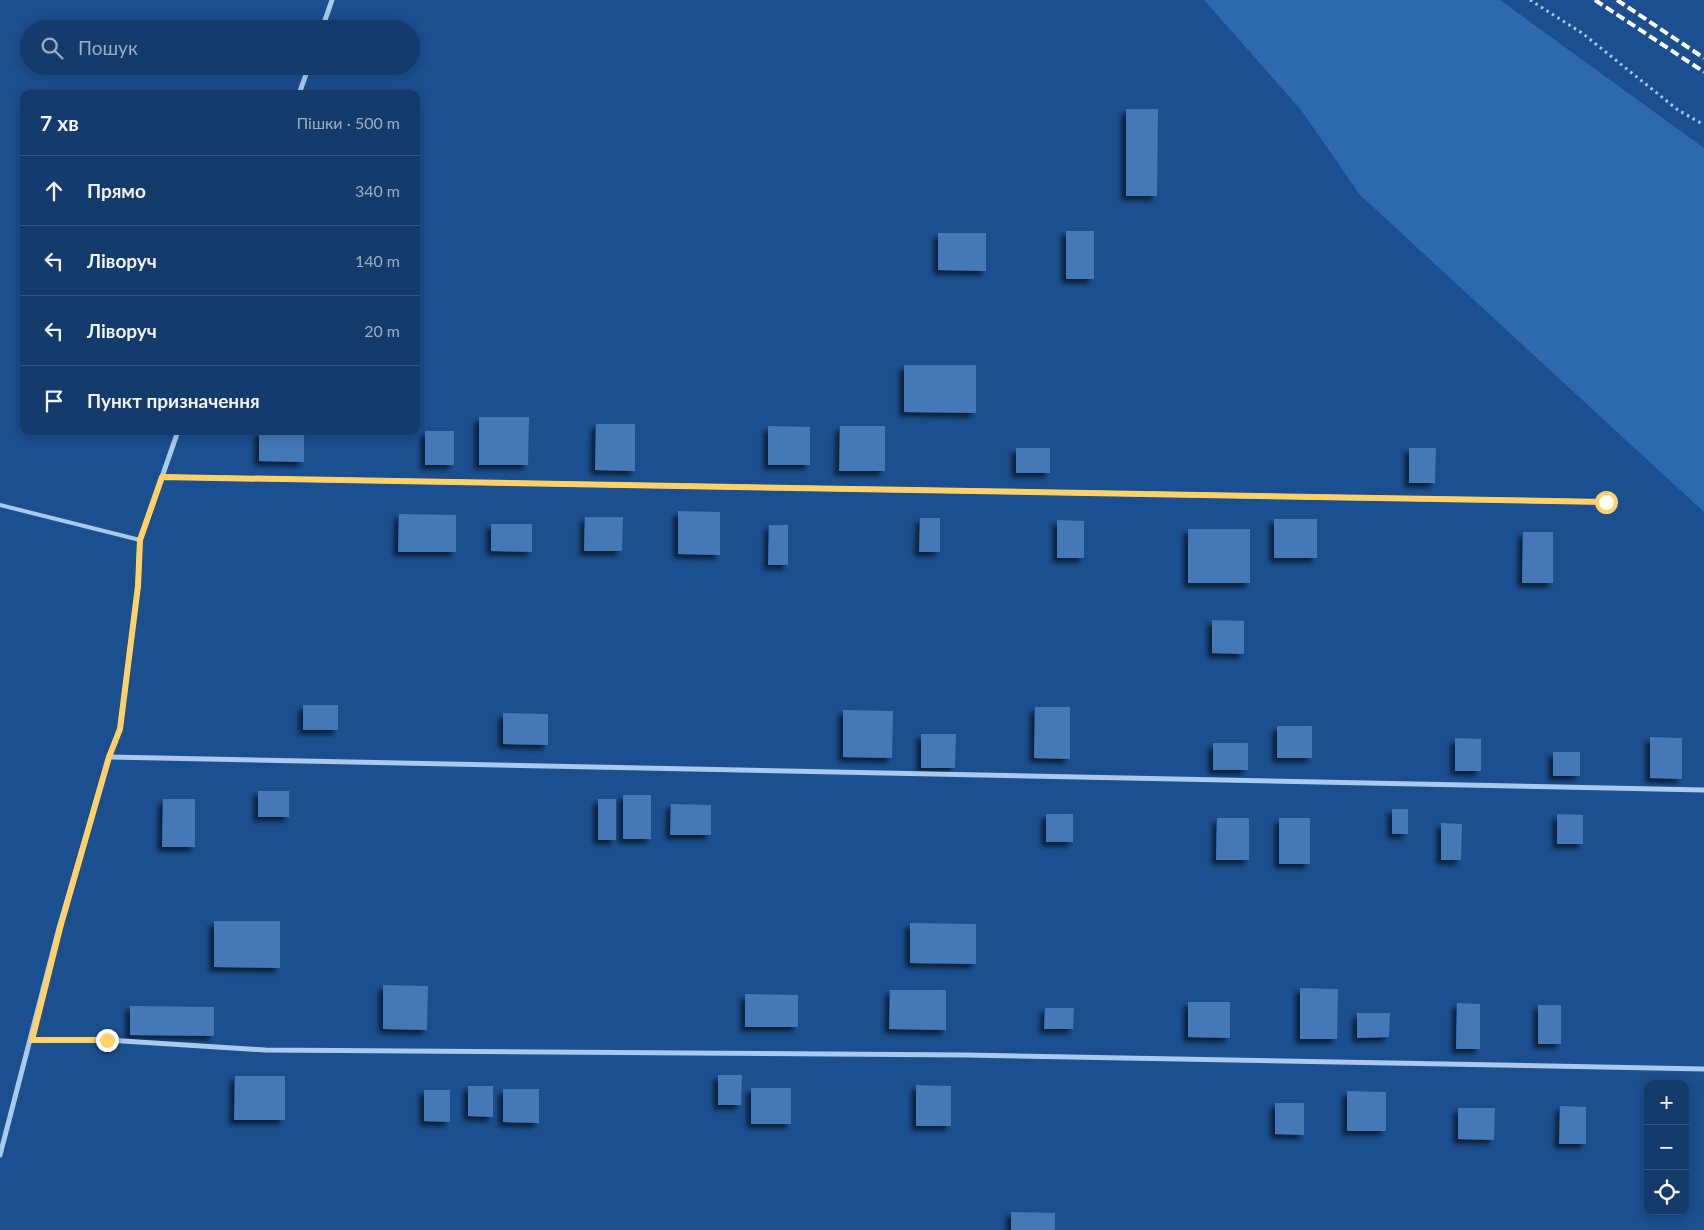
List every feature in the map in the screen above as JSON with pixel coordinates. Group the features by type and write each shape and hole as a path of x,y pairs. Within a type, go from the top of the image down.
{"street":[{"path":"325,20 332,0"},
{"path":"300,90 306,75"},
{"path":"0,1155 32,1040 60,928 109,757 120,729 138,586 140,540 177,435"},
{"path":"162,477 1606,502"},
{"path":"109,757 1704,790"},
{"path":"32,1040 107,1040 265,1050 966,1055 1704,1069"}],"lane":[{"path":"0,505 140,540"}],"path":[{"path":"1530,0 1582,33 1678,110 1704,125"}],"shaded area":[{"path":"1204,0 1500,0 1704,148 1704,512 1360,195 1301,110"}],"building":[{"path":"1126,109 1158,109 1157,196 1126,196"},
{"path":"1066,231 1094,231 1094,279 1066,279"},
{"path":"938,233 986,233 986,271 938,270"},
{"path":"904,365 976,365 976,413 904,412"},
{"path":"479,417 529,417 528,465 479,465"},
{"path":"596,424 635,424 635,471 595,470"},
{"path":"768,426 810,427 810,465 768,465"},
{"path":"840,426 885,426 885,471 839,471"},
{"path":"425,431 454,431 454,465 425,465"},
{"path":"259,435 304,435 304,462 259,461"},
{"path":"1016,448 1050,448 1050,473 1016,473"},
{"path":"1409,448 1436,448 1435,483 1409,483"},
{"path":"678,511 720,512 720,555 678,554"},
{"path":"399,514 456,515 456,552 398,552"},
{"path":"585,517 623,517 622,551 584,551"},
{"path":"920,518 940,518 940,552 919,552"},
{"path":"1274,519 1317,519 1317,558 1274,558"},
{"path":"1057,520 1084,521 1084,558 1057,558"},
{"path":"491,524 532,524 532,552 491,551"},
{"path":"769,525 788,525 788,565 768,565"},
{"path":"1188,529 1250,529 1250,583 1188,583"},
{"path":"1523,532 1553,532 1553,583 1522,583"},
{"path":"1212,620 1244,621 1244,654 1212,653"},
{"path":"303,705 338,705 338,730 303,730"},
{"path":"1035,707 1070,707 1070,759 1034,758"},
{"path":"843,710 893,711 892,758 843,757"},
{"path":"503,713 548,714 548,745 503,744"},
{"path":"1277,726 1312,726 1312,758 1277,758"},
{"path":"921,734 956,734 955,768 921,768"},
{"path":"1650,737 1682,738 1682,779 1650,778"},
{"path":"1455,738 1481,739 1481,771 1455,771"},
{"path":"1213,743 1248,743 1248,770 1213,770"},
{"path":"1553,752 1580,752 1580,776 1553,776"},
{"path":"258,791 289,791 289,817 258,817"},
{"path":"623,795 651,795 651,839 623,839"},
{"path":"163,799 195,799 195,847 162,847"},
{"path":"598,799 616,799 616,840 598,840"},
{"path":"671,804 711,805 711,835 670,835"},
{"path":"1392,809 1408,809 1408,834 1392,834"},
{"path":"1046,814 1073,814 1073,842 1046,842"},
{"path":"1557,814 1583,815 1583,844 1557,844"},
{"path":"1217,818 1249,818 1249,860 1216,860"},
{"path":"1279,818 1310,818 1310,864 1279,864"},
{"path":"1441,823 1462,824 1461,860 1441,860"},
{"path":"214,921 280,921 280,968 214,967"},
{"path":"910,923 976,924 976,964 910,963"},
{"path":"383,985 428,986 427,1030 383,1029"},
{"path":"1300,988 1338,989 1337,1039 1300,1039"},
{"path":"890,990 946,990 946,1030 889,1029"},
{"path":"745,994 798,995 798,1027 745,1027"},
{"path":"1188,1002 1230,1002 1230,1038 1188,1037"},
{"path":"1457,1003 1480,1004 1480,1049 1456,1049"},
{"path":"1538,1005 1561,1005 1561,1044 1538,1044"},
{"path":"130,1006 214,1007 214,1036 130,1035"},
{"path":"1045,1008 1074,1008 1073,1029 1044,1029"},
{"path":"1357,1013 1390,1013 1389,1037 1357,1038"},
{"path":"718,1075 742,1075 741,1105 718,1105"},
{"path":"235,1076 285,1076 285,1120 234,1120"},
{"path":"916,1085 951,1086 951,1126 916,1126"},
{"path":"468,1086 493,1086 493,1117 468,1116"},
{"path":"751,1088 791,1088 791,1124 751,1124"},
{"path":"503,1089 539,1089 539,1123 503,1122"},
{"path":"424,1090 450,1090 450,1122 424,1121"},
{"path":"1347,1091 1386,1092 1386,1131 1347,1131"},
{"path":"1275,1103 1304,1103 1304,1135 1275,1134"},
{"path":"1560,1106 1586,1107 1586,1144 1559,1144"},
{"path":"1458,1108 1495,1108 1494,1140 1458,1139"},
{"path":"1011,1212 1055,1213 1055,1230 1011,1230"}],"railway":[{"path":"1595,0 1704,72"},
{"path":"1617,0 1704,58"}],"route":[{"path":"107,1040 32,1040 60,928 109,757 120,729 138,586 140,540 162,477 1606,502"}]}
